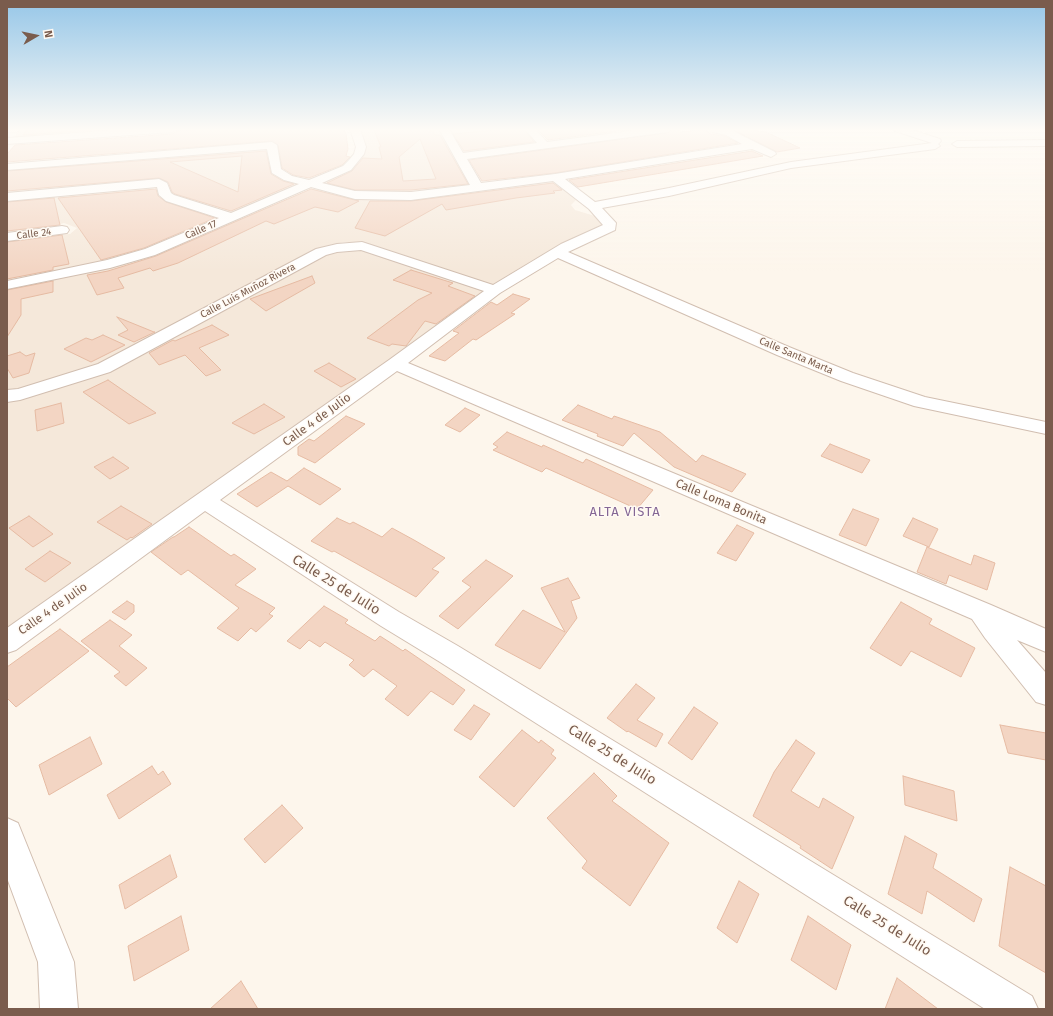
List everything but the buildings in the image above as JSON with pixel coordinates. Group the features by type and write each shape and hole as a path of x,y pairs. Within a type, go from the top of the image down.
{"street":[{"path":"285,176 355,195 411,196 559,176"},
{"name":"Calle 17","path":"7,285 110,264 150,252 327,176"},
{"path":"472,176 478,188"},
{"path":"555,177 593,206 742,176"},
{"path":"7,197 159,183 163,185 164,195 170,198 230,217"},
{"name":"Calle 4 de Julio","path":"7,642 395,364 495,290 557,252 610,227 610,223 593,206"},
{"name":"Calle 24","path":"7,237 62,230"},
{"name":"Calle Luis Muñoz Rivera","path":"7,396 20,394 104,368 321,252 337,248 362,246 495,290"},
{"name":"Calle Santa Marta","path":"557,252 784,351 848,377 921,402 1046,428"},
{"name":"Calle Loma Bonita","path":"395,364 982,612 1046,641"},
{"name":"Calle 25 de Julio","path":"204,501 390,619 470,666 1019,1009"},
{"path":"982,612 994,631 1046,693"},
{"path":"7,834 56,962 59,1009"}],"shaded area":[{"path":"7,176 287,176 298,183 298,186 236,211 224,213 172,195 170,190 171,184 169,181 162,180 7,194"},
{"path":"336,176 467,176 471,184 470,186 404,193 361,192 329,185 325,182"},
{"path":"548,181 556,183 576,200 571,205 575,210 595,216 604,226 533,260 492,285 359,242 344,242 331,245 314,253 96,368 54,381 7,392 7,288 161,251 315,188 360,197"},
{"path":"153,186 156,198 213,219 125,256 106,262 7,282 7,240 32,236 70,234 77,228 64,223 37,231 7,235 7,199"},
{"path":"340,250 364,250 487,289 486,292 7,633 7,398 104,371 327,255"}],"district":[{"name":"ALTA VISTA","path":"625,512"}]}
